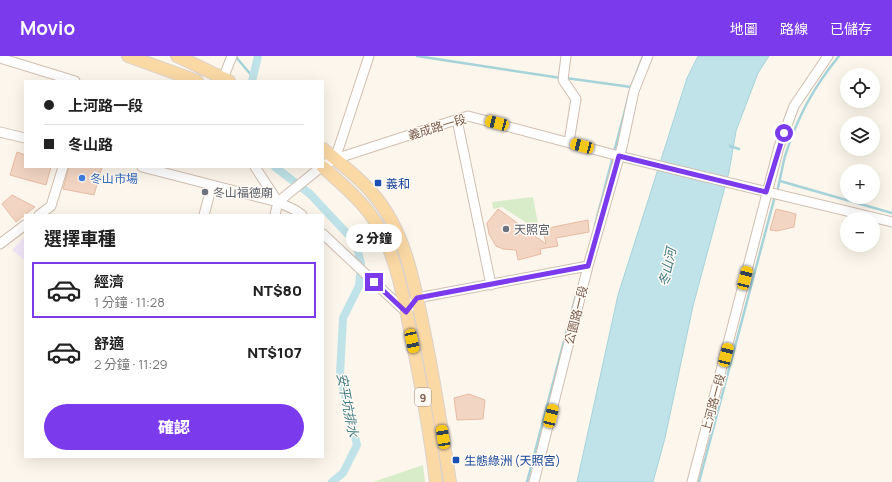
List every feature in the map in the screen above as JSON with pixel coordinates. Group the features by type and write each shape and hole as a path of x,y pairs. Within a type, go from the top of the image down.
{"main road":[{"path":"128,56 194,80"},
{"path":"177,56 225,77"},
{"name":"9","path":"324,150 373,194 387,214 400,238 417,298 428,349 450,482"},
{"name":"9","path":"323,168 346,187 371,215 387,244 406,312 421,383 436,482"}],"street":[{"path":"225,77 232,56"},
{"path":"335,159 369,56"},
{"path":"566,56 563,80 576,99 569,142"},
{"name":"公園路一段","path":"534,482 588,266 619,156 634,91 648,56"},
{"name":"上河路一段","path":"692,482 779,146 794,106 828,56"},
{"path":"0,58 72,80"},
{"name":"義成路一段","path":"324,166 335,159 468,116 619,156 766,192"},
{"path":"457,120 491,285"},
{"path":"0,132 24,138"},
{"path":"40,214 51,206 63,168"},
{"path":"146,168 278,202 301,214"},
{"path":"256,168 278,202 275,214"},
{"name":"義成路一段","path":"278,202 321,168"},
{"path":"204,214 212,185"},
{"path":"766,192 892,222"},
{"path":"0,244 24,226"},
{"path":"324,235 406,312 417,298 588,266"}],"shaded area":[{"path":"24,238 24,259 12,250"}],"green space":[{"path":"533,197 540,234 536,235 524,221 502,207 493,209 492,202"},
{"path":"423,465 425,482 373,482"}],"water":[{"name":"冬山河","path":"698,56 769,56 758,73 736,131 729,172 693,306 665,438 653,482 577,482 618,295 687,78"}],"building":[{"path":"17,152 24,155 24,168 51,168 46,185 10,175"},
{"name":"冬山市場","path":"69,168 102,168 94,195 63,189"},
{"path":"12,195 35,207 24,214 16,222 2,204"},
{"path":"498,209 546,244 543,229 588,220 589,232 556,238 558,246 540,249 541,254 518,260 516,250 503,249 496,246 489,234 487,223"},
{"path":"776,209 796,214 794,227 777,231 770,230"},
{"path":"469,394 485,400 483,419 457,420 454,398"}],"waterway":[{"path":"235,56 252,76"},
{"name":"安平坑排水","path":"252,80 258,56"},
{"path":"417,56 561,78"},
{"path":"595,225 631,87 643,56"},
{"path":"777,192 785,156 795,128 814,91 839,56"},
{"path":"566,78 631,87"},
{"path":"730,146 739,149"},
{"name":"安平坑排水","path":"276,168 310,194 356,243 361,264 359,286 343,318 340,374 357,445 343,473 332,482"},
{"path":"780,181 892,213"},
{"path":"699,482 775,196"},
{"path":"527,482 576,295"}],"place":[{"name":"冬山市場","path":"82,178"},
{"name":"義和","path":"378,183"},
{"name":"冬山福德廟","path":"205,192"},
{"name":"天照宮","path":"506,229"},
{"name":"生態綠洲 (天照宮)","path":"456,460"}],"route":[{"path":"374,282 406,312 417,298 588,266 619,156 766,192 784,133"}]}
